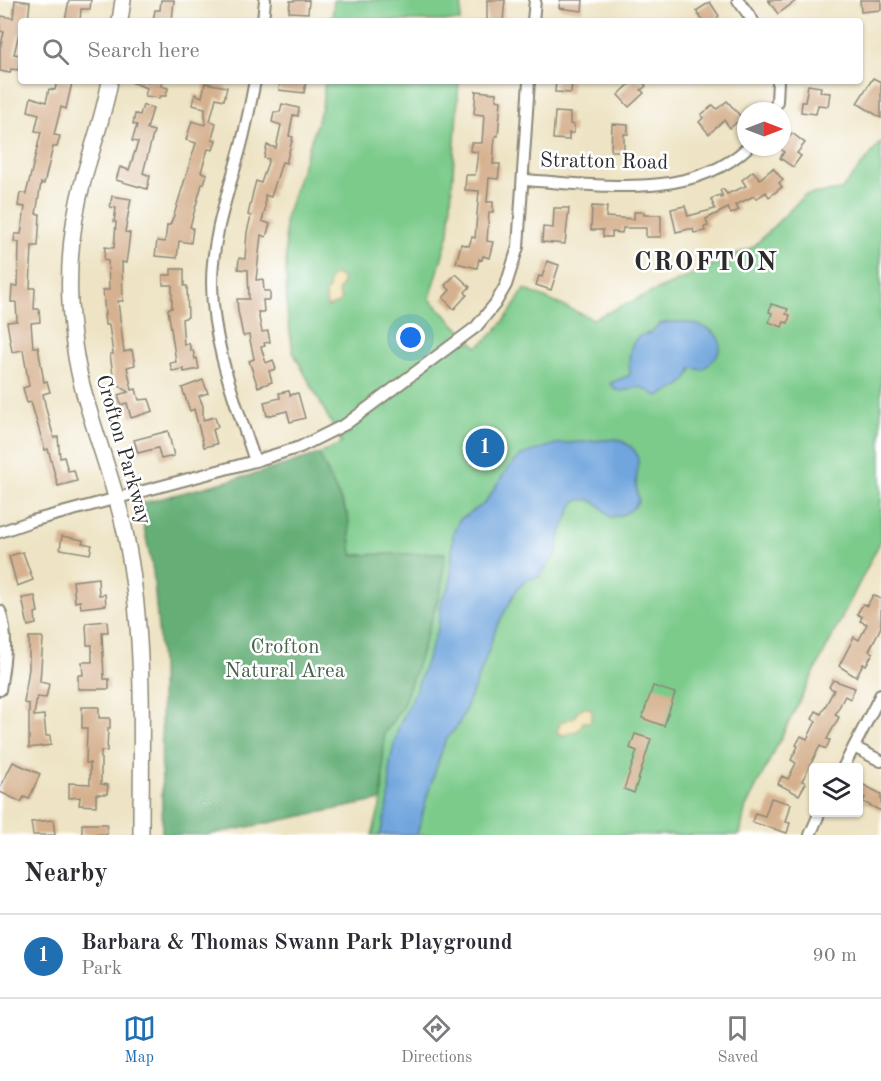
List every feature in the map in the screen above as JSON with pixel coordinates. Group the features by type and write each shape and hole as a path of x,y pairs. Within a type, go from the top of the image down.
{"street":[{"path":"120,18 123,0"},
{"path":"263,18 265,0"},
{"path":"533,18 535,0"},
{"path":"738,0 751,18"},
{"name":"Crofton Parkway","path":"109,84 83,178 75,221 70,302 78,368 88,410 117,498 134,578 141,666 141,835"},
{"path":"254,84 240,151 220,217 212,282 219,350 255,461"},
{"path":"0,532 32,521 300,447 346,424 476,327 495,304 506,285 518,247 529,84"},
{"path":"777,102 778,84"},
{"name":"Stratton Road","path":"523,180 637,186 674,183 718,167 737,154"},
{"path":"0,611 6,648 0,690"},
{"path":"846,763 881,694"},
{"path":"854,747 881,761"},
{"path":"810,835 818,817"}],"green space":[{"path":"334,0 462,0 460,18 332,18"},
{"path":"325,84 459,84 449,233 430,299 477,347 504,321 524,289 593,319 753,247 805,195 841,190 881,142 881,540 745,809 740,835 372,835 382,800 384,734 402,707 415,671 442,586 444,553 352,555 348,516 319,454 342,443 293,352 287,312 285,219 322,107"},
{"name":"Crofton Natural Area","path":"319,454 348,516 352,555 445,553 442,586 415,671 402,707 384,734 382,800 208,835 162,835 161,663 153,571 139,504 259,473"}],"sand":[{"path":"335,275 341,276 343,282 338,293 341,298 339,303 327,307 325,293 329,289 329,279"},
{"path":"584,707 591,709 592,716 589,722 583,722 579,730 565,735 559,734 557,731 561,722 575,717"}],"water":[{"path":"661,323 698,325 716,335 720,342 714,360 702,370 692,368 683,383 657,396 641,387 623,391 616,390 610,383 630,375 631,348 636,339 650,333"},
{"path":"617,439 635,451 638,458 636,490 639,500 627,513 610,517 595,502 580,500 574,502 560,535 557,553 539,577 527,580 518,588 497,626 459,724 445,741 417,835 380,835 389,800 390,761 399,726 416,690 438,628 442,598 450,586 453,534 459,520 484,504 508,468 522,455 556,444"}],"building":[{"path":"15,0 30,2 28,18 18,18 18,37 14,54 18,55 18,70 11,69 10,73 0,71 0,48 4,32 0,31 0,25 1,16 13,18"},
{"path":"69,0 91,0 90,9 81,9 80,18 66,18"},
{"path":"161,0 174,0 172,18 154,18 155,10 160,10"},
{"path":"309,0 308,13 289,12 290,1"},
{"path":"487,0 505,0 503,18 487,18"},
{"path":"560,0 583,0 582,11 559,8"},
{"path":"768,0 797,0 778,14"},
{"path":"860,0 881,0 881,10 861,12"},
{"path":"710,2 719,16 701,18 696,11"},
{"path":"873,78 881,82 881,118 857,103"},
{"path":"56,84 72,84 66,109 61,107 54,135 60,136 57,147 53,147 44,184 41,183 36,214 40,214 38,246 32,246 30,288 35,288 34,309 39,309 40,322 31,323 33,347 38,347 44,382 47,381 50,392 43,394 46,409 54,438 58,437 60,458 64,457 68,471 74,470 77,481 58,486 48,449 45,450 31,402 27,403 23,388 29,386 23,350 12,352 7,322 17,321 16,302 11,302 12,286 18,286 19,242 14,242 15,234 21,234 25,207 18,206 20,193 26,194 41,132 35,131 39,114 28,111 31,97 46,102 49,89 55,90"},
{"path":"136,84 161,84 161,86 168,88 166,96 159,98 145,96 147,88"},
{"path":"205,84 227,87 224,100 216,98 210,121 216,123 212,139 216,140 213,150 208,149 201,172 207,174 190,227 193,228 191,243 179,241 177,258 155,256 157,241 165,242 167,225 170,225 174,215 196,143 186,140 192,121 205,125 205,108 192,105 195,94 202,97"},
{"path":"280,84 306,84 304,93 279,90"},
{"path":"556,84 572,84 571,93 555,92"},
{"path":"630,84 646,86 641,90 644,93 629,107 618,95"},
{"path":"808,85 821,87 820,92 830,93 828,106 818,105 816,114 801,112"},
{"path":"476,91 496,93 496,100 501,101 493,164 500,164 498,179 489,178 487,202 493,202 493,212 489,212 487,241 493,242 489,258 483,256 482,260 479,259 477,268 456,263 461,244 469,246 472,237 475,238 479,191 465,190 466,175 475,175 478,152 470,151 471,143 482,143 484,115 474,114"},
{"path":"727,101 737,112 737,122 730,128 724,120 709,134 699,122 703,118 701,115 713,105 717,109"},
{"path":"282,104 299,108 298,116 293,115 289,136 293,137 286,163 282,162 271,197 265,195 262,221 270,224 266,237 261,235 256,280 263,279 264,291 270,291 270,300 263,300 264,312 258,312 262,332 268,331 270,342 264,343 265,346 261,347 266,363 273,360 276,369 269,371 272,382 258,387 249,361 254,359 249,335 243,336 238,311 237,299 249,299 248,270 238,269 239,258 245,259 251,216 248,215 256,181 261,183 269,159 264,158 267,145 276,148 281,125 272,122 274,112 280,112"},
{"path":"143,105 153,108 147,129 154,131 143,173 150,176 147,189 116,180 120,167 129,170 138,142 132,141 137,125 133,124 135,114 140,115"},
{"path":"555,112 570,113 570,124 574,125 574,133 569,133 569,140 553,139"},
{"path":"612,124 628,125 628,134 624,134 624,151 611,151"},
{"path":"791,134 805,143 797,153 801,156 793,167 780,158 791,156"},
{"path":"773,168 783,180 779,183 782,187 769,197 766,192 756,199 754,196 735,205 739,210 731,214 728,208 706,219 708,226 704,227 705,231 694,233 693,229 689,229 676,232 671,209 685,206 688,216 715,209 711,199 720,195 721,198 723,197 720,190 723,189 727,194 746,186 742,180 753,171 760,179"},
{"path":"112,196 131,199 125,232 130,233 128,250 126,263 122,262 123,301 118,301 124,352 132,350 135,365 127,367 132,390 136,389 139,400 149,399 153,411 131,418 127,403 121,405 118,395 128,392 114,381 109,325 105,325 104,315 103,290 109,290 108,261 104,260 105,247 114,248 116,222 114,222 116,208 110,207"},
{"path":"592,206 607,207 606,217 634,219 634,212 644,212 644,215 661,215 661,237 646,237 646,228 623,228 622,233 612,232 612,237 603,237 603,230 591,230"},
{"path":"554,208 569,208 565,244 542,242 543,227 553,228"},
{"path":"547,261 559,265 551,290 536,285 539,276 542,277"},
{"path":"171,269 184,269 188,317 182,319 184,345 189,343 195,359 197,358 199,369 184,372 184,369 172,371 170,363 176,362 168,309 172,308 172,285 163,285 163,275 171,275"},
{"path":"456,274 470,287 465,292 467,295 454,309 443,298 450,290 445,285"},
{"path":"771,304 788,309 786,314 790,315 788,323 784,322 782,327 769,322 772,313 769,312"},
{"path":"203,380 208,393 199,396 203,406 203,420 215,417 218,427 213,430 217,444 204,447 194,409 190,411 182,388"},
{"path":"289,391 290,395 298,393 305,418 290,422 287,411 267,416 264,402 280,398 279,393"},
{"path":"168,431 174,456 161,459 158,448 138,453 134,440"},
{"path":"62,536 83,540 82,543 92,545 90,554 60,549"},
{"path":"23,552 33,580 17,586 9,556"},
{"path":"98,578 99,595 105,594 106,605 81,608 80,601 75,602 73,581"},
{"path":"873,595 881,599 881,627 869,651 873,653 866,665 863,664 856,677 839,666 854,637 859,640 867,624 860,621 862,617 857,614 863,604 867,606"},
{"path":"35,596 38,612 35,613 36,624 28,626 22,598"},
{"path":"107,621 108,632 102,632 104,679 109,679 109,689 78,689 78,675 83,675 82,662 92,662 92,645 87,645 86,623"},
{"path":"29,637 42,637 43,639 40,682 49,684 46,698 37,697 34,716 44,715 46,736 50,736 51,745 29,748 29,704 24,703 29,668"},
{"path":"833,680 855,688 850,699 845,696 835,715 839,717 827,739 830,740 826,749 820,746 811,763 809,763 802,781 806,783 799,795 778,784 782,776 788,779 796,763 791,760 798,746 796,745 801,736 807,739 816,721 812,719 816,711 821,714 834,690 829,687"},
{"path":"653,686 675,693 664,726 642,718"},
{"path":"82,707 99,707 99,718 110,718 107,751 101,751 101,784 108,785 107,794 96,794 96,806 79,805 80,797 69,798 69,783 90,784 90,763 86,763 87,728 82,728"},
{"path":"635,734 651,739 634,793 624,789 637,751 630,748"},
{"path":"13,762 40,774 29,799 24,797 21,802 0,792"},
{"path":"863,785 881,794 881,811 863,802 865,798 863,797"},
{"path":"771,798 791,804 786,822 790,823 787,833 752,822 755,813 765,816"},
{"path":"53,820 55,835 33,835 31,822"},
{"path":"82,824 107,824 107,834 82,835"}],"place":[{"name":"Barbara & Thomas Swann Park Playground","path":"485,448"}],"district":[{"name":"CROFTON","path":"706,262"}]}
